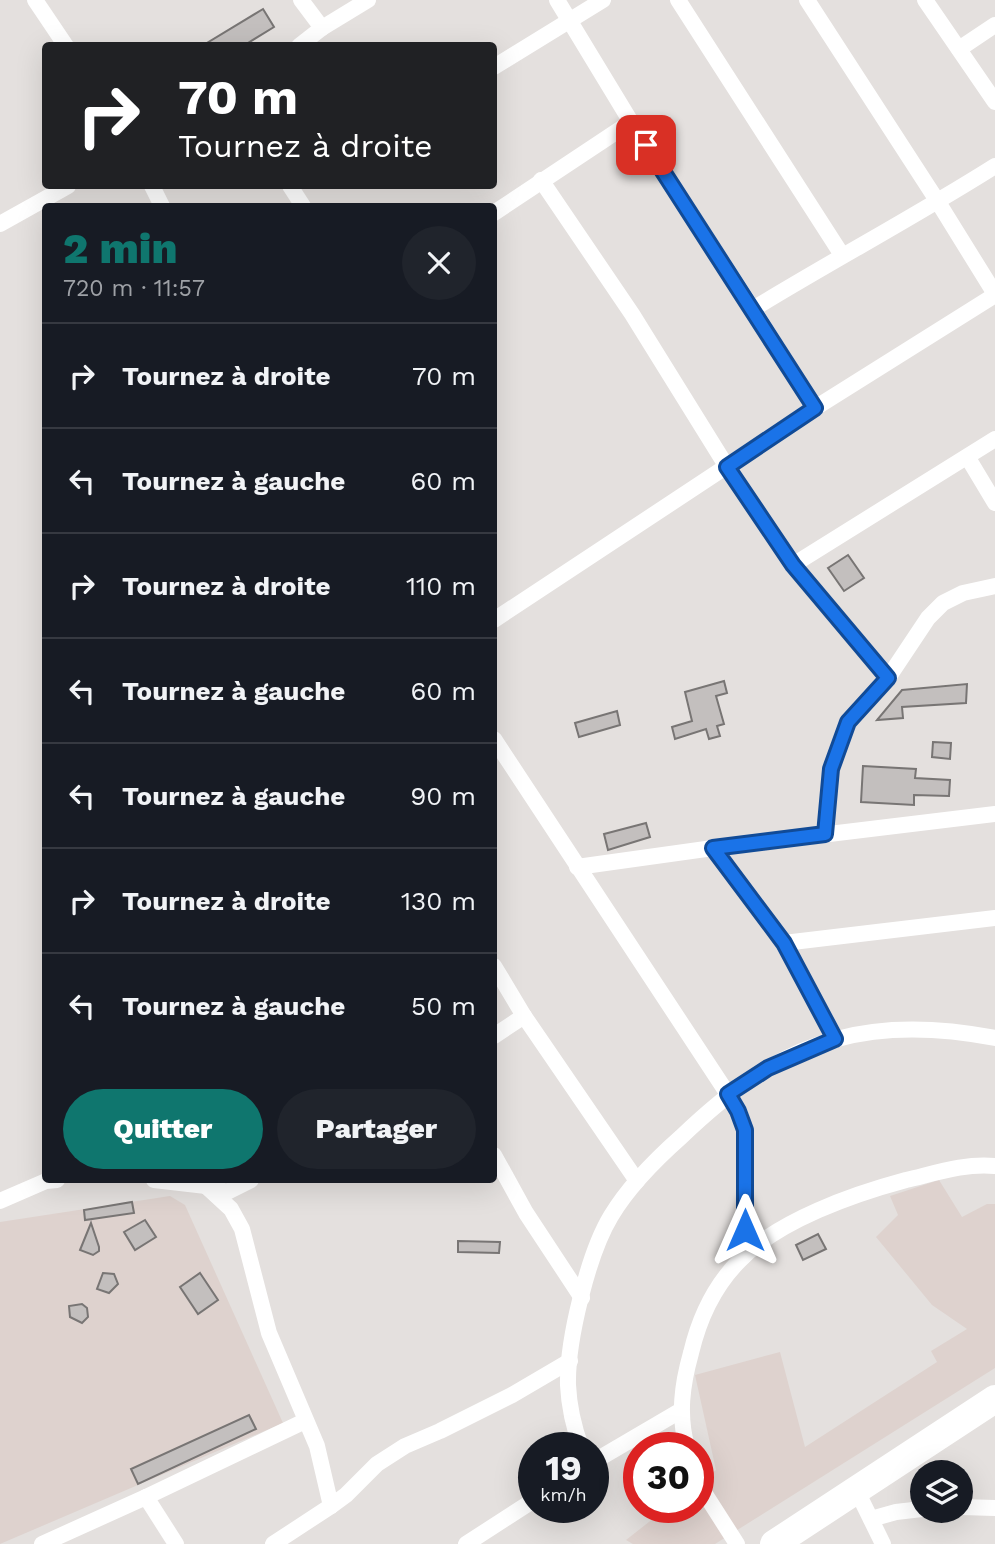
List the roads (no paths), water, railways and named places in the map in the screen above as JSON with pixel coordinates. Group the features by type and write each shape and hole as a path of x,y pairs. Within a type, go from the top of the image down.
{"highway":[{"path":"774,1544 995,1399"}],"street":[{"path":"35,0 63,42"},
{"path":"300,0 322,28"},
{"path":"304,42 368,0"},
{"path":"557,0 631,122 815,408"},
{"path":"497,65 603,0"},
{"path":"678,0 842,255"},
{"path":"497,618 815,408 995,294 807,0"},
{"path":"925,0 995,102"},
{"path":"959,49 995,25"},
{"path":"497,210 631,122"},
{"path":"753,309 995,166"},
{"path":"541,180 632,314 727,467 793,565 888,678"},
{"path":"0,204 5,221 63,189"},
{"path":"793,565 995,439"},
{"path":"968,458 995,503"},
{"path":"825,834 831,769 848,722 888,678 928,618 943,603 963,593 995,586"},
{"path":"498,756 577,867 738,1111 745,1130 744,1255"},
{"path":"577,867 995,814"},
{"path":"713,848 784,943 835,1039"},
{"path":"784,943 995,918"},
{"path":"497,971 524,1016 637,1181"},
{"path":"497,1034 524,1016"},
{"path":"575,1432 568,1386 570,1361 582,1298 604,1228 637,1181 672,1144 728,1094 777,1063 835,1039 864,1033 926,1029 995,1038"},
{"path":"497,1160 526,1213 582,1298"},
{"path":"684,1432 680,1411 688,1364 702,1319 720,1284 744,1255 769,1237 816,1211 848,1198 972,1164 995,1166"},
{"path":"0,1201 44,1183"},
{"path":"204,1183 227,1192 245,1183"},
{"path":"204,1183 230,1209 242,1229 269,1333 317,1446 331,1506"},
{"path":"273,1544 346,1495 377,1464 405,1446 440,1432 512,1395 570,1361"},
{"path":"609,1453 680,1411"},
{"path":"42,1544 305,1421"},
{"path":"856,1489 883,1544"},
{"path":"146,1497 176,1544"},
{"path":"973,1507 995,1508"},
{"path":"714,1508 737,1544"},
{"path":"466,1544 518,1510"},
{"path":"871,1519 910,1510"}]}
